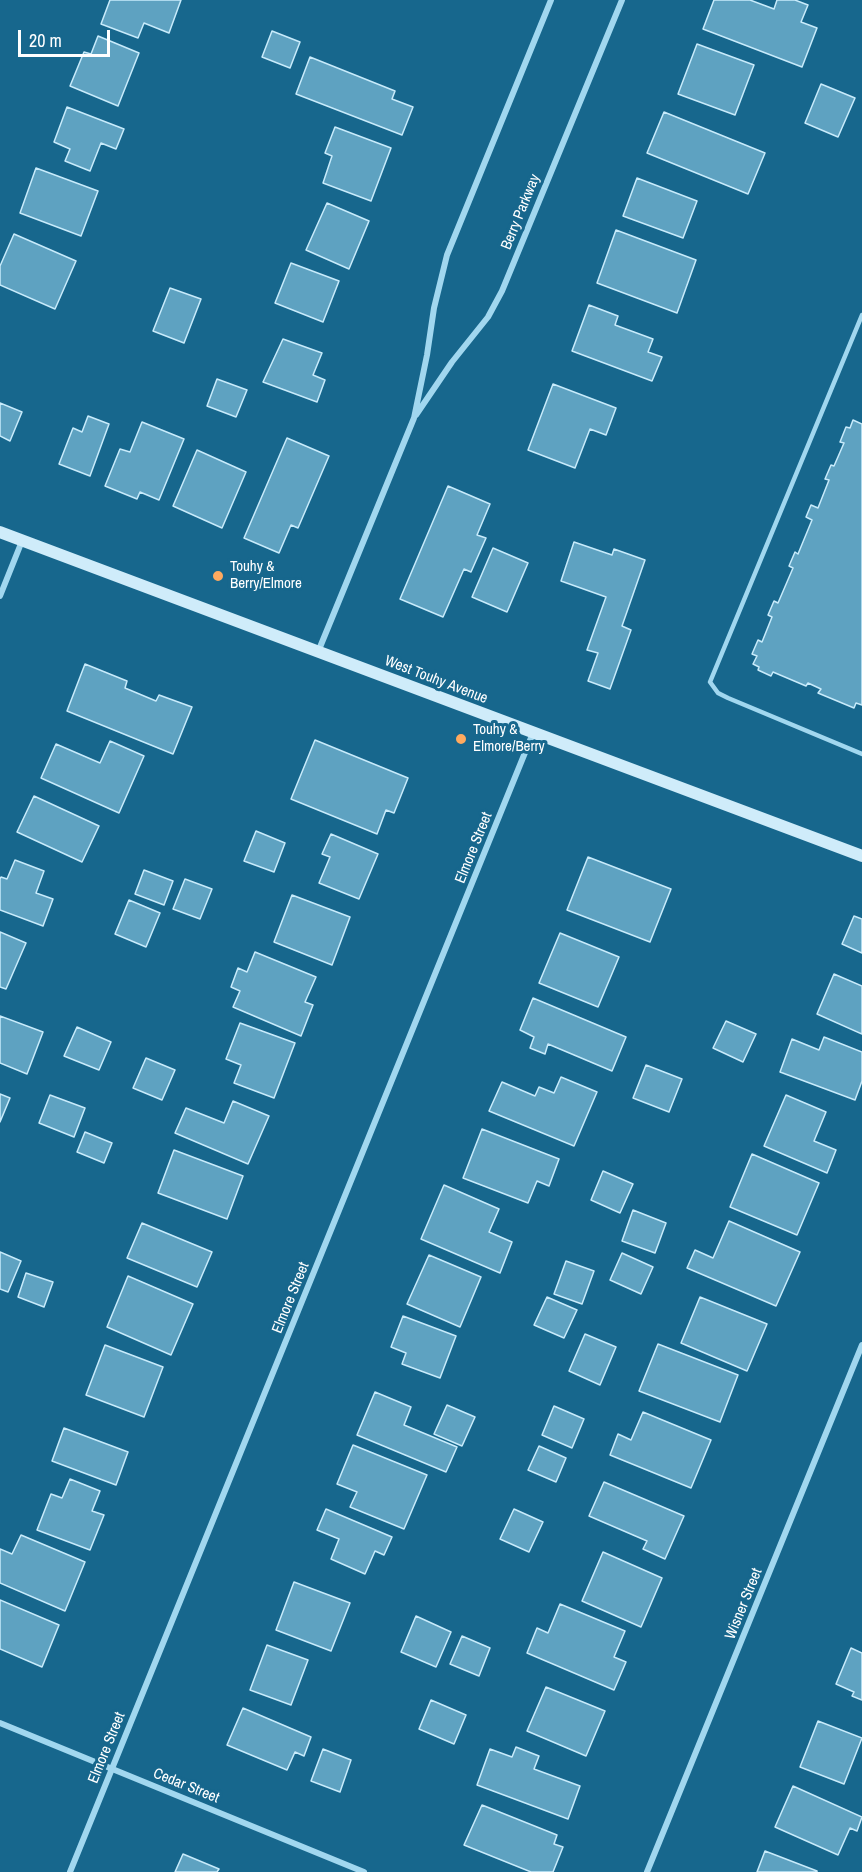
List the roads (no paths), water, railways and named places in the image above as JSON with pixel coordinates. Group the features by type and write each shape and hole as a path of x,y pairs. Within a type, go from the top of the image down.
{"main road":[{"name":"West Touhy Avenue","path":"0,532 862,856"}],"street":[{"name":"Berry Parkway","path":"318,652 414,418 434,308 447,255 551,0"},
{"name":"Berry Parkway","path":"414,418 452,362 488,317 502,291 622,0"},
{"path":"0,596 23,540"},
{"name":"Elmore Street","path":"70,1872 534,733"},
{"name":"Wisner Street","path":"648,1872 862,1345"},
{"name":"Cedar Street","path":"0,1723 364,1872"}],"lane":[{"path":"862,315 710,682 718,693 728,699 862,754"}],"place":[{"name":"Touhy & Berry/Elmore","path":"218,576"},
{"name":"Touhy & Elmore/Berry","path":"461,739"}]}
